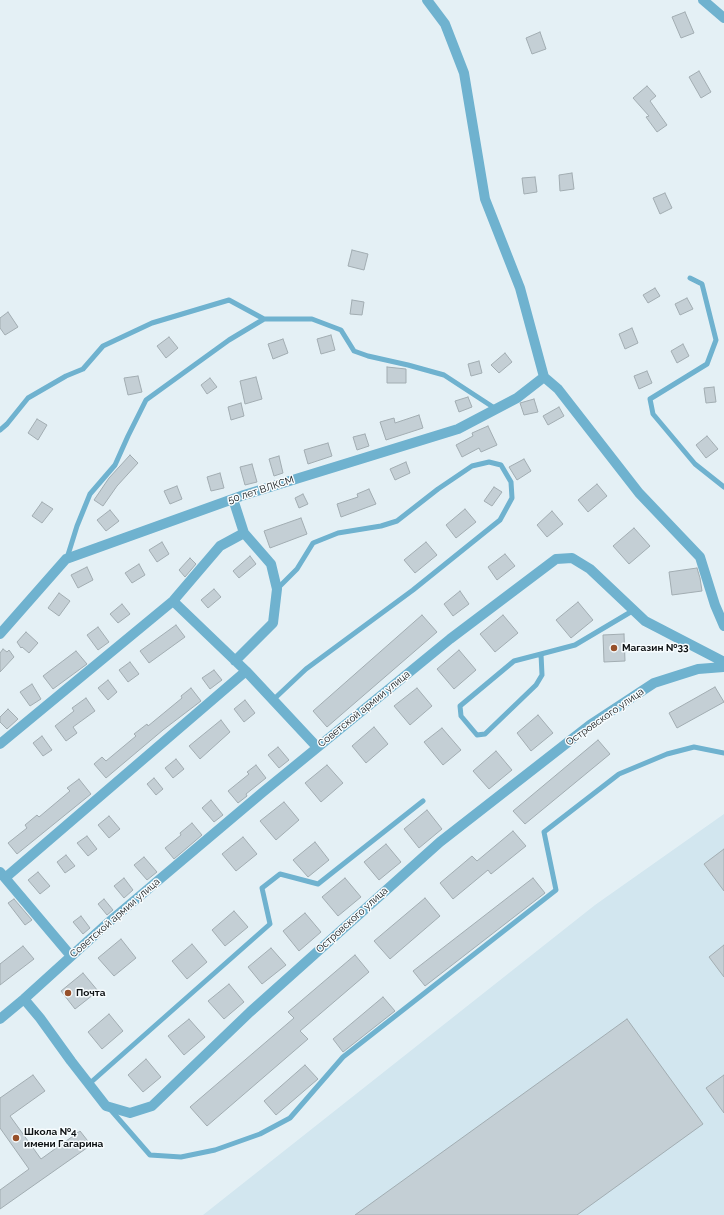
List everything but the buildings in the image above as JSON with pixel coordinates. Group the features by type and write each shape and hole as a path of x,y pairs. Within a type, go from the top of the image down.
{"street":[{"path":"427,0 445,24 464,73 485,199 520,288 544,377 558,389 639,493 700,557 715,605 724,626"},
{"path":"703,0 724,18"},
{"name":"50 лет ВЛКСМ","path":"0,634 66,559 234,499 458,429 517,398 544,377"},
{"path":"234,499 244,533 271,564 277,589 273,624 235,661"},
{"path":"0,744 173,601 220,546 244,533"},
{"name":"Советской армии улица","path":"0,1019 109,922 317,747 450,639 556,559 572,558 590,569 645,621 724,662"},
{"path":"173,601 246,671 317,747"},
{"name":"Островского улица","path":"106,1106 130,1113 152,1106 250,1012 440,842 590,725 654,683 698,669 724,667"},
{"path":"71,956 3,875 246,671"},
{"path":"24,999 40,1018 70,1061 106,1106"}],"lane":[{"path":"690,278 702,284 716,340 707,364 650,399 652,414 695,464 724,487"},
{"path":"0,430 7,424 28,398 66,376 83,369 103,346 152,323 228,300 264,319 312,319 341,330 354,351 368,356 444,375 496,409"},
{"path":"66,559 90,494 115,465 146,400 228,340 264,319"},
{"path":"273,700 306,669 413,590 500,520 512,498 511,482 501,465 489,462 472,466 438,489 397,521 381,526 338,533 313,543 297,569 277,589"},
{"path":"541,654 542,675 536,685 485,734 476,735 461,716 460,706 514,662 541,654 575,645 634,610"},
{"path":"106,1106 150,1155 181,1157 215,1150 252,1136 290,1118 343,1057 556,890 544,832 619,774 667,754 694,747 724,753"},
{"path":"89,1084 270,924 262,888 280,874 318,884 423,801"}],"shaded area":[{"path":"724,814 724,1215 203,1215 595,905"}],"place":[{"name":"Магазин №33","path":"614,648"},
{"name":"Почта","path":"68,993"},
{"name":"Школа №4 имени Гагарина","path":"16,1138"}]}
